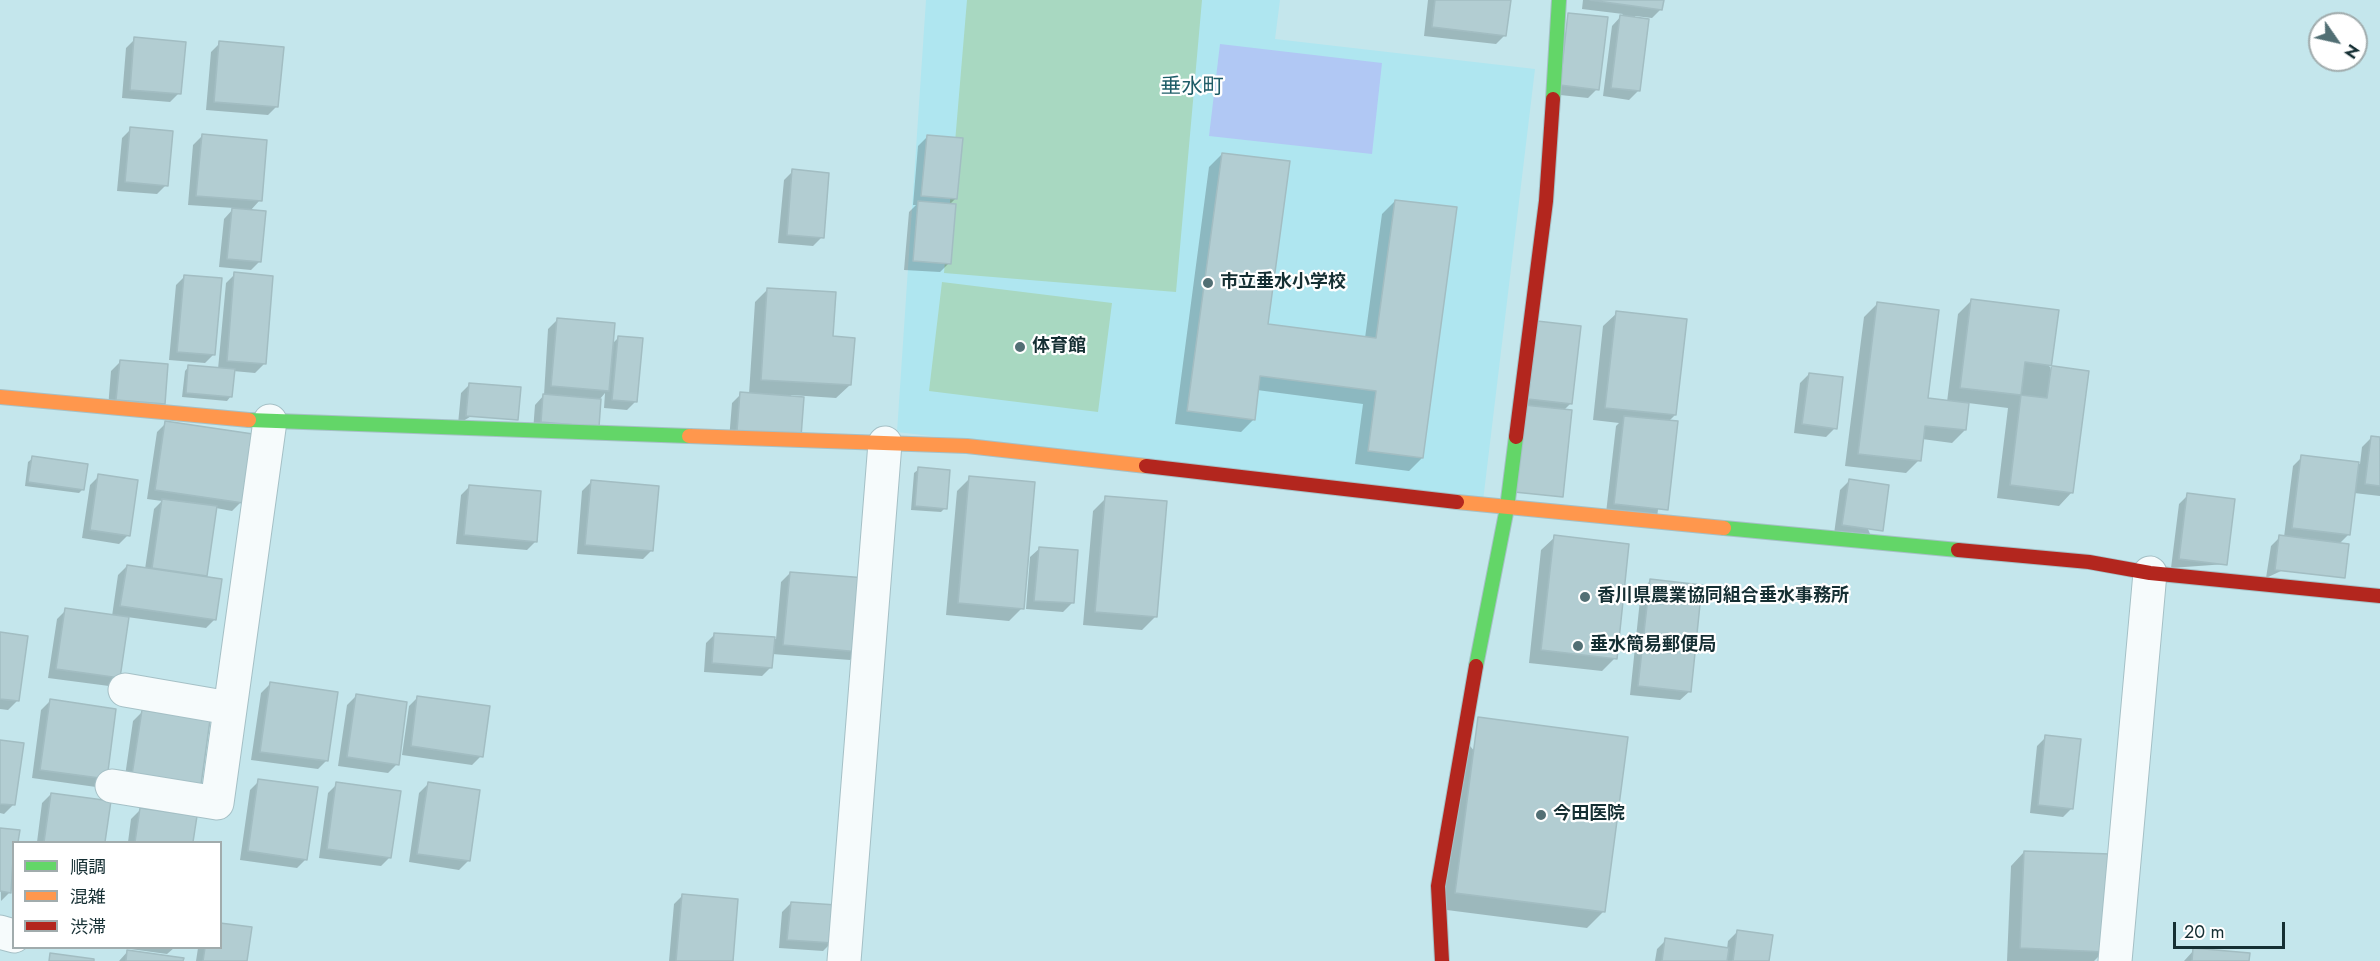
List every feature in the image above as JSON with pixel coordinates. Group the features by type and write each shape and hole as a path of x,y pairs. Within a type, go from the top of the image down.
{"street":[{"path":"1442,961 1438,886 1460,750 1507,508 1546,201 1559,0"},
{"path":"0,397 270,421 967,446 1507,508 2078,561 2150,573 2380,596"},
{"path":"112,786 217,803 270,421"},
{"path":"844,961 885,443"},
{"path":"2115,961 2150,573"},
{"path":"125,690 229,708"}],"shaded area":[{"name":"市立垂水小学校","path":"926,0 1280,0 1275,39 1535,69 1483,501 897,432"},
{"path":"1220,44 1382,63 1372,154 1209,136"}],"green space":[{"path":"967,0 1202,0 1176,292 944,273"},
{"name":"体育館","path":"942,282 1112,303 1098,412 929,391"}],"building":[{"path":"1435,0 1511,0 1506,36 1432,27"},
{"path":"1590,0 1664,0 1662,10"},
{"path":"1568,13 1608,17 1599,90 1560,85"},
{"path":"1620,15 1649,19 1640,91 1611,88"},
{"path":"134,37 186,42 181,94 130,90"},
{"path":"219,41 284,47 278,107 214,102"},
{"path":"130,127 173,131 168,186 125,182"},
{"path":"202,134 267,140 262,201 196,196"},
{"path":"927,135 963,138 957,199 921,196"},
{"path":"1222,153 1290,161 1268,324 1376,338 1395,200 1457,207 1423,458 1368,451 1376,391 1260,376 1255,420 1187,411"},
{"path":"792,169 829,173 824,238 787,235"},
{"path":"918,201 956,204 951,264 913,261"},
{"path":"232,208 266,211 261,262 227,259"},
{"path":"234,272 273,276 266,364 227,361"},
{"path":"184,275 222,278 215,355 177,352"},
{"path":"767,288 836,292 833,336 855,338 851,385 761,380"},
{"path":"1971,299 2059,310 2047,398 1960,388"},
{"path":"1877,302 1939,310 1928,398 1969,403 1966,430 1925,426 1921,461 1858,454"},
{"path":"1616,311 1687,319 1676,415 1605,408"},
{"path":"557,318 615,323 609,391 551,386"},
{"path":"1537,321 1581,326 1572,404 1528,399"},
{"path":"618,336 643,338 637,402 612,400"},
{"path":"120,360 168,364 165,404 116,400"},
{"path":"2025,362 2089,371 2073,493 2010,485"},
{"path":"188,365 235,369 232,397 186,393"},
{"path":"1809,373 1843,377 1837,429 1802,424"},
{"path":"469,383 521,387 518,420 466,416"},
{"path":"740,392 804,397 801,437 737,431"},
{"path":"543,394 601,399 599,427 541,422"},
{"path":"1524,405 1572,410 1563,497 1514,492"},
{"path":"1624,416 1678,421 1668,510 1614,504"},
{"path":"165,421 253,434 243,503 155,490"},
{"path":"2371,436 2380,437 2380,486 2365,484"},
{"path":"2301,455 2359,462 2350,535 2292,528"},
{"path":"32,456 88,464 84,490 28,482"},
{"path":"918,467 950,470 947,509 915,506"},
{"path":"98,474 138,480 130,536 90,530"},
{"path":"969,476 1035,482 1024,609 958,603"},
{"path":"1849,479 1889,485 1883,531 1842,525"},
{"path":"591,480 659,486 653,551 585,545"},
{"path":"469,485 541,491 537,542 464,535"},
{"path":"2187,493 2235,499 2227,565 2179,559"},
{"path":"1105,496 1167,501 1157,617 1095,612"},
{"path":"162,499 217,506 207,576 152,568"},
{"name":"香川県農業協同組合垂水事務所","path":"1554,535 1629,544 1617,659 1541,650"},
{"path":"2279,535 2349,544 2345,578 2275,570"},
{"path":"1039,547 1078,550 1074,603 1034,601"},
{"path":"127,565 222,579 216,620 120,606"},
{"path":"790,572 866,578 860,652 783,645"},
{"path":"1650,579 1702,585 1691,692 1638,686"},
{"path":"65,608 129,617 120,678 56,669"},
{"path":"0,632 28,636 19,701 0,699"},
{"path":"714,633 775,637 772,668 712,663"},
{"path":"270,682 338,692 328,761 260,752"},
{"path":"356,694 407,702 399,765 347,757"},
{"path":"417,696 490,706 483,757 411,746"},
{"path":"50,699 116,709 107,779 40,770"},
{"path":"142,710 210,720 201,785 132,775"},
{"name":"今田医院","path":"1478,717 1628,737 1605,912 1455,893"},
{"path":"2045,735 2081,739 2073,809 2038,805"},
{"path":"0,740 24,743 15,805 0,804"},
{"path":"258,779 318,787 307,860 248,851"},
{"path":"336,782 401,791 391,858 327,849"},
{"path":"428,782 480,790 470,861 417,854"},
{"path":"51,793 111,801 105,841 44,841"},
{"path":"140,808 197,816 193,841 135,841"},
{"path":"0,828 20,830 18,841 12,841 11,893 0,891"},
{"path":"2024,851 2110,854 2105,952 2020,948"},
{"path":"682,894 738,899 733,961 676,961"},
{"path":"791,902 837,905 833,943 787,940"},
{"path":"222,923 252,927 247,961 203,961 205,949 222,949"},
{"path":"1737,930 1773,935 1769,961 1733,961"},
{"path":"1665,938 1729,948 1727,961 1662,961"},
{"path":"2193,948 2250,953 2249,961 2192,961"},
{"path":"127,950 184,958 183,961 126,961"},
{"path":"50,953 94,959 94,961 49,961"}],"traffic: fast":[{"path":"1553,99 1559,0"},
{"path":"249,420 689,436"},
{"path":"1476,666 1507,508 1516,437"},
{"path":"1724,528 1958,550"}],"traffic: slow":[{"path":"0,397 249,420"},
{"path":"689,436 967,446 1146,466"},
{"path":"1457,502 1724,528"}],"traffic: jam":[{"path":"1516,437 1546,201 1553,99"},
{"path":"1146,466 1457,502"},
{"path":"1958,550 2089,562 2150,573 2380,596"},
{"path":"1442,961 1438,886 1476,666"}],"place":[{"name":"市立垂水小学校","path":"1208,283"},
{"name":"体育館","path":"1020,347"},
{"name":"香川県農業協同組合垂水事務所","path":"1585,597"},
{"name":"垂水簡易郵便局","path":"1578,646"},
{"name":"今田医院","path":"1541,815"}],"district":[{"name":"垂水町","path":"1192,88"}]}
